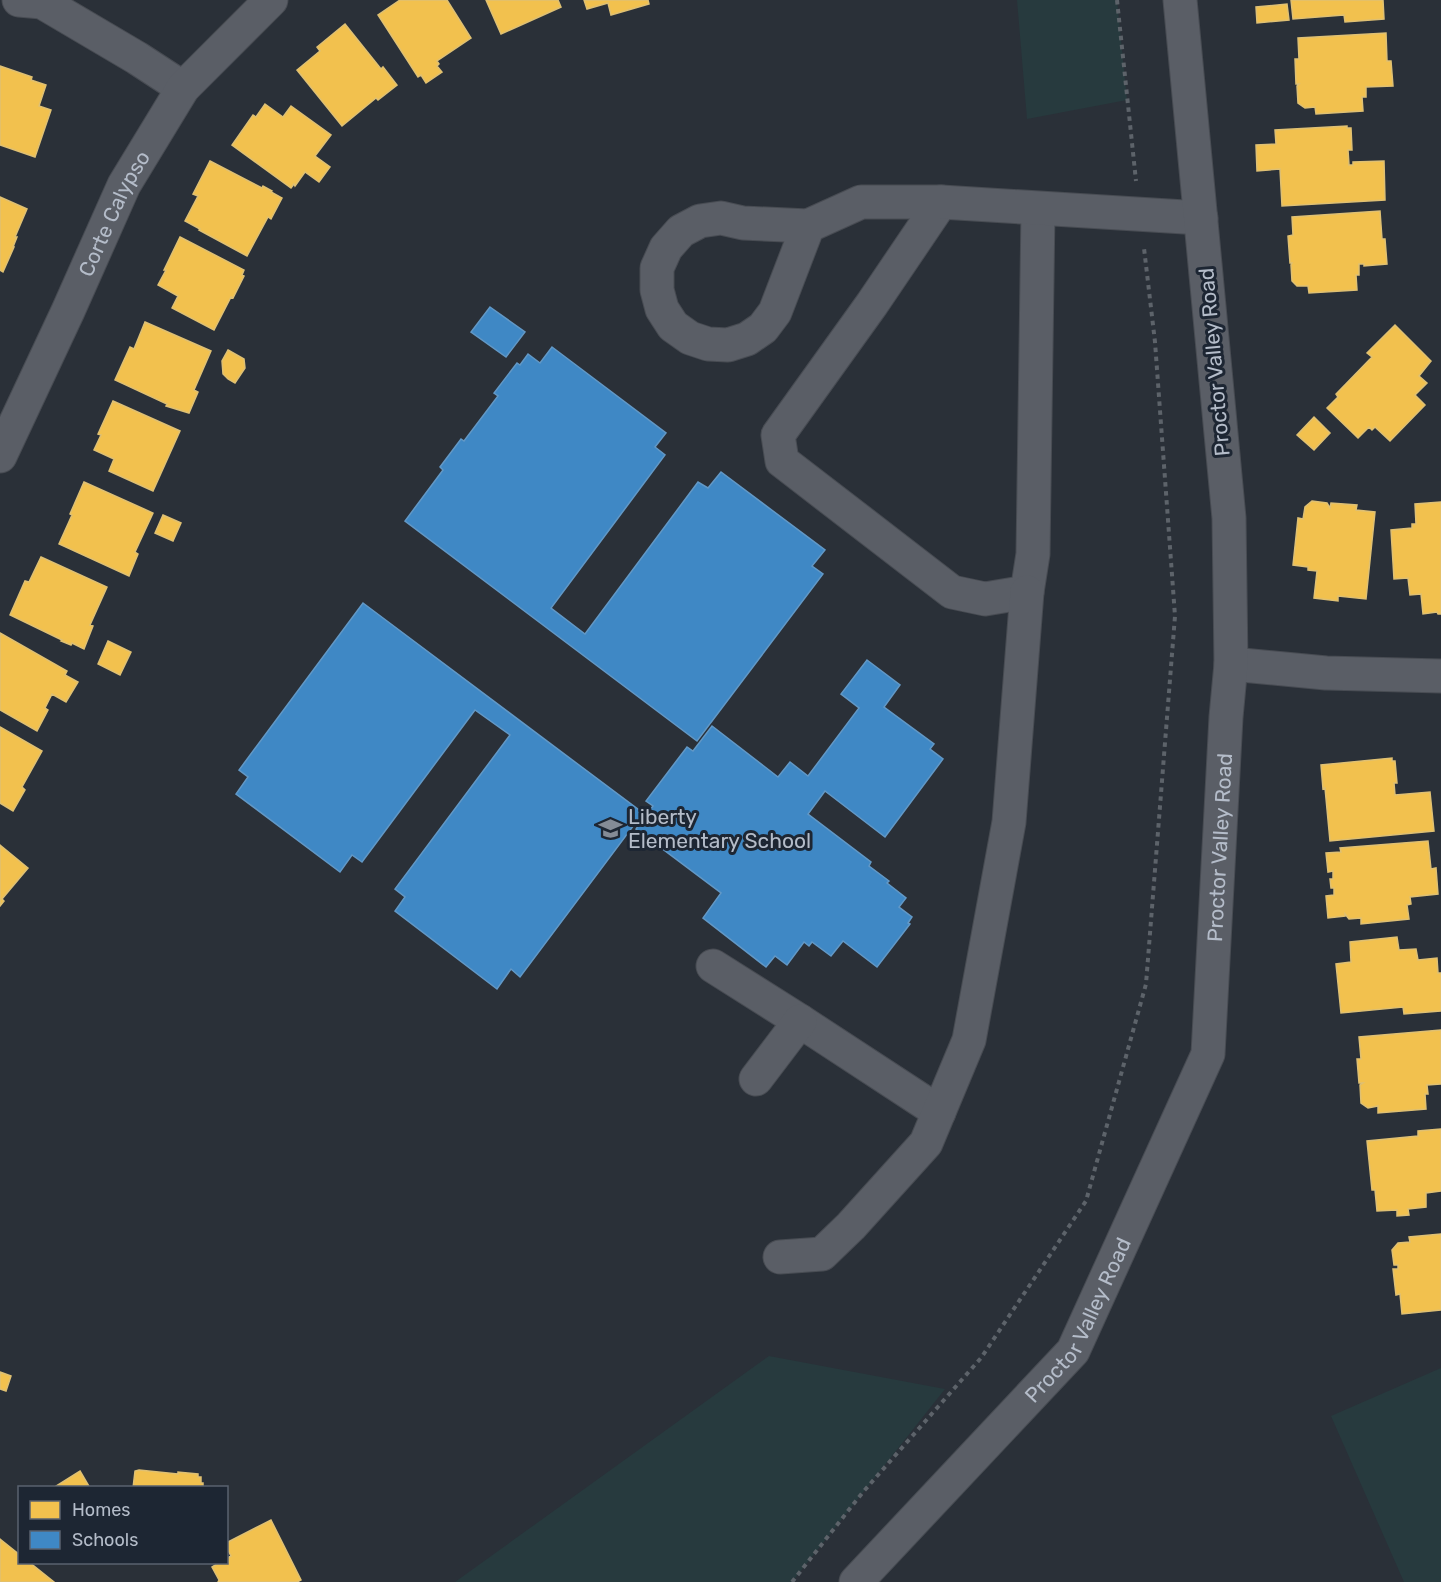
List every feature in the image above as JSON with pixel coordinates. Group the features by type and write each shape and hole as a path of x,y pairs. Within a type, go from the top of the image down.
{"street":[{"path":"19,0 42,2 138,58 183,88"},
{"name":"Corte Calypso","path":"0,456 124,185 183,88 271,0"},
{"name":"Proctor Valley Road","path":"856,1582 1073,1351 1208,1054 1226,717 1231,664 1229,518 1180,0"},
{"path":"808,226 775,312 763,327 747,339 728,345 708,344 690,338 674,326 662,309 657,290 657,268 666,248 681,231 700,221 721,218 743,223 808,226 861,202 940,202 1038,210 1201,218"},
{"path":"940,202 872,304 778,435 782,461 952,592 985,599 1027,592"},
{"path":"780,1257 822,1254 851,1226 926,1143 969,1040 1006,833 1027,592 1033,554 1038,210"},
{"path":"1231,664 1326,673 1441,676"},
{"path":"713,966 939,1112"},
{"path":"756,1079 800,1021"}],"path":[{"path":"792,1582 863,1492 981,1358 1086,1201 1146,984 1175,616 1155,342 1117,0"}],"green space":[{"path":"1017,0 1117,0 1127,100 1027,119"},
{"path":"769,1356 945,1389 792,1582 455,1582"},
{"path":"1441,1368 1441,1582 1404,1582 1331,1416"}],"building: Homes":[{"path":"400,0 447,0 471,38 437,61 439,64 437,66 442,72 426,83 421,75 418,77 378,15"},
{"path":"486,0 558,0 561,7 501,34"},
{"path":"584,0 648,0 649,4 611,15 608,3 587,9"},
{"path":"1291,0 1383,0 1384,19 1345,22 1344,15 1293,19"},
{"path":"1287,4 1289,20 1257,23 1256,7"},
{"path":"345,24 397,85 378,100 376,98 342,126 297,70 320,51 317,47"},
{"path":"1386,33 1387,61 1391,61 1393,86 1366,87 1366,97 1362,97 1363,111 1316,114 1315,107 1305,108 1298,103 1297,86 1299,84 1296,84 1295,59 1299,59 1298,38"},
{"path":"0,66 32,77 31,80 46,85 39,106 51,110 35,157 0,145"},
{"path":"265,104 283,117 291,106 331,135 315,156 330,167 319,182 305,172 291,188 232,145 253,115 256,117"},
{"path":"1347,126 1351,128 1352,150 1348,150 1349,165 1353,165 1353,162 1384,161 1385,200 1282,206 1280,169 1257,171 1256,145 1276,144 1275,130"},
{"path":"210,161 262,188 263,186 282,198 271,219 268,217 247,256 185,221 198,196 193,194"},
{"path":"0,197 27,209 3,272 0,270"},
{"path":"1380,211 1387,264 1364,266 1364,264 1359,264 1359,275 1356,275 1357,290 1309,293 1308,286 1297,286 1292,281 1288,236 1293,235 1292,217"},
{"path":"180,237 244,270 242,275 244,276 233,298 231,297 214,330 172,308 178,296 158,285"},
{"path":"145,322 211,351 194,390 198,392 189,413 166,406 167,404 115,380 130,347 134,349"},
{"path":"1395,325 1431,361 1419,376 1427,383 1415,395 1425,405 1390,441 1375,427 1372,430 1369,427 1358,438 1327,408 1338,397 1336,394 1372,357 1367,353"},
{"path":"228,350 244,359 245,368 235,383 223,374 222,361"},
{"path":"113,401 180,431 153,491 109,471 114,459 94,450 101,435 98,434"},
{"path":"1314,417 1330,433 1314,450 1297,435"},
{"path":"84,482 153,513 135,552 138,554 129,576 59,544"},
{"path":"1312,501 1327,503 1330,508 1331,503 1357,505 1356,510 1375,512 1366,599 1338,596 1338,601 1314,598 1317,571 1293,565 1298,518 1303,519 1305,507"},
{"path":"1441,502 1441,614 1437,612 1423,614 1421,594 1410,595 1408,578 1394,579 1391,530 1412,528 1412,524 1416,524 1415,504"},
{"path":"163,515 181,523 173,541 155,533"},
{"path":"41,557 107,587 90,625 93,626 84,649 61,641 10,615 25,581 29,582"},
{"path":"0,633 67,671 65,675 78,682 66,702 52,694 45,708 48,710 37,731 0,710"},
{"path":"108,641 131,652 120,675 98,664"},
{"path":"0,727 42,751 22,787 25,790 13,811 0,803"},
{"path":"1392,758 1392,761 1395,761 1397,783 1394,783 1395,795 1430,792 1434,831 1330,841 1321,765"},
{"path":"1428,841 1431,869 1436,868 1438,894 1410,897 1411,904 1407,905 1409,919 1361,924 1361,918 1349,919 1345,914 1345,916 1328,918 1326,896 1334,895 1334,888 1331,888 1330,879 1333,879 1333,871 1328,872 1326,853 1341,852 1340,848"},
{"path":"0,845 28,868 2,899 4,901 0,906"},
{"path":"1397,937 1399,950 1416,949 1418,960 1437,958 1438,973 1441,973 1441,1011 1404,1014 1403,1007 1341,1013 1336,964 1351,962 1350,942"},
{"path":"1441,1030 1441,1084 1427,1085 1426,1109 1378,1113 1378,1106 1368,1108 1361,1103 1360,1085 1363,1083 1359,1083 1357,1059 1361,1059 1359,1037"},
{"path":"1441,1129 1441,1191 1426,1193 1426,1207 1408,1209 1409,1215 1397,1216 1397,1210 1377,1211 1375,1190 1372,1190 1367,1141 1418,1136 1418,1131"},
{"path":"1441,1234 1441,1310 1402,1314 1400,1294 1396,1295 1393,1269 1398,1269 1398,1265 1394,1265 1392,1250 1398,1243 1410,1242 1409,1237"},
{"path":"0,1372 11,1376 6,1391 0,1389"},
{"path":"80,1471 89,1486 56,1486"},
{"path":"135,1471 198,1474 203,1486 133,1486"},
{"path":"271,1520 301,1580 297,1582 218,1582 212,1567 217,1564 228,1564 228,1558 231,1556 228,1551 228,1542"},
{"path":"0,1539 18,1553 18,1564 32,1564 54,1582 0,1582"}],"building: Schools":[{"path":"490,307 525,332 506,357 471,332"},
{"path":"552,347 666,433 655,447 665,455 551,608 585,634 698,482 708,488 721,472 825,550 812,566 823,574 697,741 405,521 443,470 440,467 461,439 464,441 498,396 494,393 517,363 520,365 528,354 540,363"},
{"path":"363,603 643,813 520,977 511,969 497,989 395,911 405,897 395,889 510,735 475,710 362,862 352,855 340,872 236,794 248,777 239,770"},
{"path":"867,660 900,685 884,707 934,744 930,749 943,759 885,837 825,791 808,814 871,862 869,866 906,898 899,907 912,917 908,923 910,924 877,967 843,941 831,956 812,942 809,946 804,942 787,965 775,956 766,967 703,918 721,893 636,829 653,806 646,801 687,747 693,751 712,726 778,777 790,762 808,776 859,708 841,694"}],"place":[{"name":"Liberty Elementary School","path":"610,828"}]}
